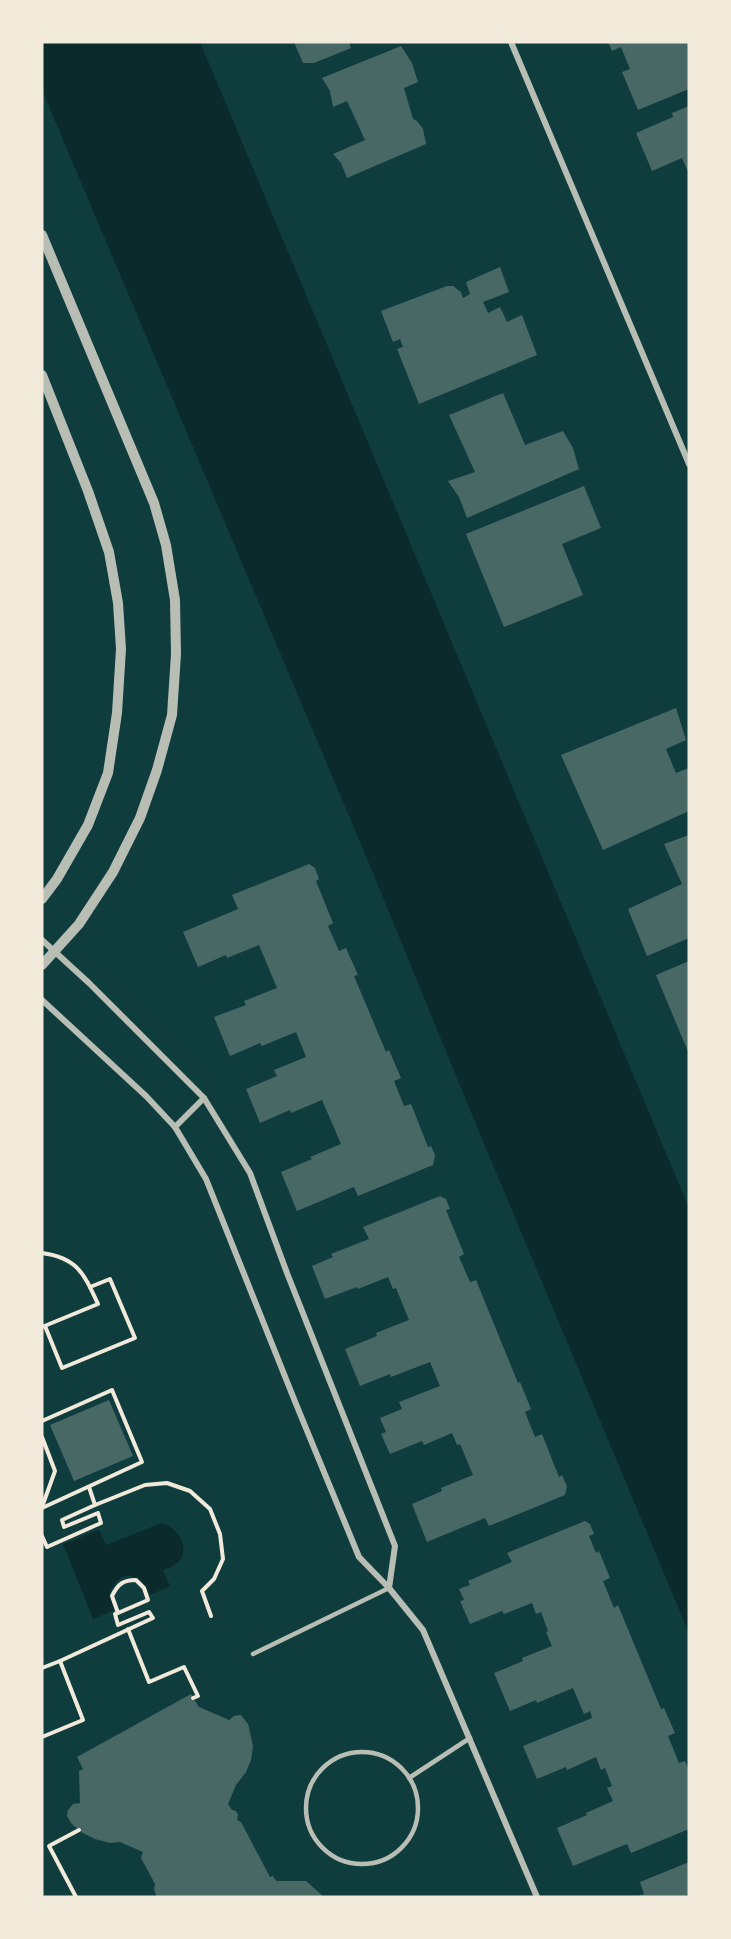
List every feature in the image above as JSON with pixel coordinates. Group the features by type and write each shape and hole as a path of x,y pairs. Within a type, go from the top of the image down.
{"street":[{"path":"511,42 689,464"},
{"path":"42,235 154,503 166,546 173,589 176,643 172,715 157,770 140,818 113,872 80,924 42,965"},
{"path":"42,375 88,491 109,552 118,603 121,649 117,713 108,773 88,825 57,879 42,899"},
{"path":"42,940 204,1098 250,1173 395,1546 389,1588"},
{"path":"42,1000 139,1089 175,1127 206,1179 360,1557 423,1629 537,1897"},
{"path":"175,1127 204,1098"}],"lane":[{"path":"253,1654 389,1588"},
{"path":"409,1778 470,1738"},
{"path":"364,1751 382,1755 398,1764 409,1778 417,1796 418,1814 412,1833 402,1848 394,1854 368,1864 349,1863 331,1856 317,1843 308,1826 305,1807 308,1789 317,1773 330,1761 346,1753 364,1751"}],"path":[{"path":"42,1253 60,1256 83,1273 98,1304 43,1327 62,1368 135,1338 111,1279 90,1287"},
{"path":"42,1421 112,1390 142,1462 42,1508"},
{"path":"42,1437 55,1471 42,1508"},
{"path":"42,1536 47,1547 101,1523 98,1513 64,1527 62,1520 145,1485 168,1483 190,1491 210,1509 220,1534 223,1559 214,1579 202,1592 211,1616"},
{"path":"89,1487 95,1505"},
{"path":"42,1668 153,1618 149,1612 118,1625 115,1614 118,1613 148,1600 144,1588 136,1580 125,1580 117,1586 112,1596 118,1613"},
{"path":"128,1629 149,1682 184,1667 198,1696 194,1698"},
{"path":"42,1737 83,1720 60,1661"},
{"path":"76,1897 50,1846 79,1830"}],"water":[{"path":"42,42 200,42 689,1208 689,1633 366,856 42,90"},
{"path":"162,1523 178,1534 183,1546 181,1559 175,1565 163,1570 170,1586 150,1595 137,1579 123,1577 117,1581 110,1592 114,1610 93,1619 63,1544 99,1530 106,1545"}],"building":[{"path":"294,42 349,42 351,48 314,63 303,63"},
{"path":"608,42 689,42 689,89 638,110 622,72 630,69 621,47 612,51"},
{"path":"401,46 412,63 418,82 404,88 413,119 423,129 426,144 347,178 341,163 333,154 365,140 347,101 333,107 330,91 322,78"},
{"path":"689,106 689,174 682,158 652,171 636,133 673,117 672,113"},
{"path":"500,267 509,292 483,302 488,313 500,307 507,322 522,315 537,355 419,404 397,349 403,347 400,339 393,342 381,311 447,286 453,286 461,292 463,298 470,294 466,282"},
{"path":"503,393 525,445 563,431 573,448 579,469 467,518 459,497 448,481 475,472 449,415"},
{"path":"584,486 601,528 562,544 583,595 504,627 466,534"},
{"path":"676,708 686,740 666,749 676,773 689,768 689,811 603,850 561,755"},
{"path":"689,835 689,938 647,956 628,909 682,884 664,844"},
{"path":"309,864 315,868 319,879 316,881 333,923 328,926 339,951 346,948 358,975 354,976 386,1052 389,1050 401,1078 394,1081 404,1106 411,1104 428,1147 431,1146 435,1155 433,1165 358,1196 354,1187 297,1211 281,1172 341,1144 322,1100 260,1123 246,1089 277,1076 274,1070 306,1057 296,1032 262,1046 260,1043 230,1056 214,1017 246,1005 244,1001 277,988 259,945 198,967 183,932 238,909 232,895"},
{"path":"689,961 689,1054 656,975"},
{"path":"440,1196 446,1199 450,1209 446,1210 464,1254 459,1257 470,1282 476,1280 531,1409 525,1412 535,1437 542,1434 559,1477 562,1475 567,1486 565,1495 489,1526 485,1518 427,1542 412,1504 442,1491 441,1488 473,1475 460,1444 457,1445 452,1433 424,1445 422,1441 390,1454 381,1434 386,1432 380,1418 402,1409 399,1402 440,1386 430,1362 360,1386 345,1349 409,1320 396,1288 393,1289 388,1277 325,1299 312,1266 333,1257 331,1254 369,1239 363,1227"},
{"path":"109,1400 133,1456 74,1481 50,1425"},
{"path":"585,1521 590,1524 594,1534 589,1536 596,1553 599,1551 610,1578 603,1581 614,1608 618,1605 661,1709 664,1708 675,1733 668,1736 679,1763 685,1761 689,1770 689,1829 631,1853 627,1844 573,1866 557,1828 613,1801 607,1788 612,1786 605,1768 601,1770 596,1757 567,1770 566,1767 537,1779 523,1746 592,1718 590,1711 584,1714 573,1688 510,1711 494,1673 552,1646 541,1612 536,1614 532,1603 504,1614 502,1611 470,1624 460,1601 464,1600 459,1589 470,1585 468,1581 512,1562 507,1553"},
{"path":"191,1694 199,1707 229,1720 241,1715 248,1724 253,1746 251,1760 228,1804 232,1810 236,1811 237,1820 241,1822 270,1877 273,1876 276,1881 306,1881 324,1897 157,1897 154,1890 155,1884 141,1858 143,1852 120,1842 110,1843 95,1839 81,1832 71,1823 67,1816 68,1810 73,1804 80,1803 79,1771 83,1769 77,1757"},
{"path":"689,1862 689,1897 636,1897 644,1894 640,1882"}]}
